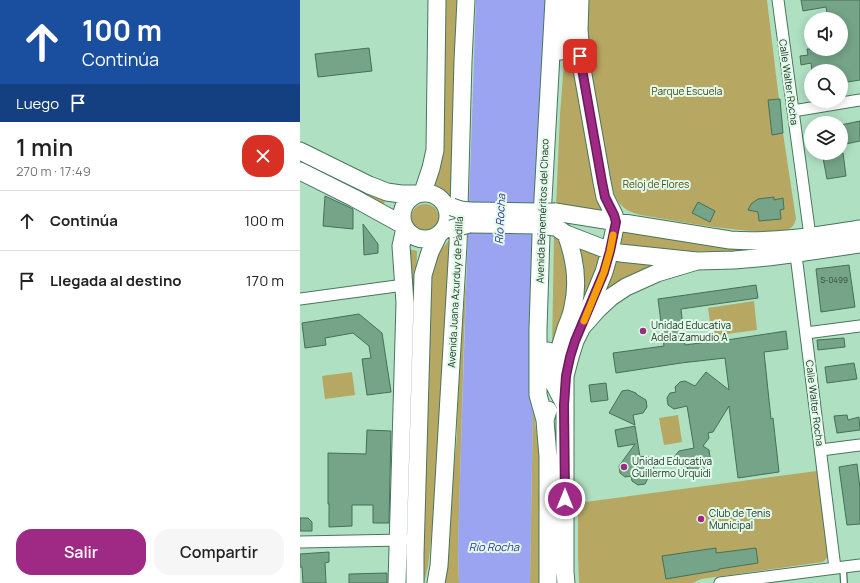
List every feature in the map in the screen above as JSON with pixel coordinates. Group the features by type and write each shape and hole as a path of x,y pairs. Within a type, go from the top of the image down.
{"main road":[{"path":"415,583 407,540 405,304 401,246 404,227 402,212 407,201 420,193 429,175 435,150 437,0"},
{"name":"Avenida Juana Azurduy de Padilla","path":"436,583 439,566 458,245 466,0"},
{"name":"Avenida Beneméritos del Chaco","path":"545,420 538,395 538,329 541,220 554,0"},
{"name":"Avenida Beneméritos del Chaco","path":"564,405 551,378 548,354 550,237 557,79 568,0"},
{"path":"566,583 564,405 566,376 575,341 601,281 610,251 616,222 605,197 582,69 579,30 580,0"},
{"path":"300,151 369,186 387,192 401,194 430,193 437,195 447,203 461,210 469,218"},
{"path":"300,172 354,198 404,227 416,238 424,239 431,239 469,218 538,218 559,224 610,251 697,261 761,258 800,243 860,229"},
{"path":"397,583 407,540 423,275 430,252 443,233 448,222 449,216 447,203"},
{"path":"559,224 616,222 730,240 786,240 800,243 860,244"},
{"path":"548,583 548,451 545,420 555,361 573,309 576,289 574,260 559,224"},
{"path":"582,327 611,297 626,287 645,277 697,261"},
{"path":"429,583 442,498"}],"street":[{"name":"Calle Walter Rocha","path":"778,0 793,111 806,333 821,450 839,567"},
{"path":"793,111 860,100"},
{"path":"300,299 404,285"},
{"path":"806,333 860,326"},
{"path":"821,450 860,445"},
{"path":"300,542 407,540"},
{"path":"720,583 860,565"}],"lane":[{"path":"839,567 844,583"}],"green space":[{"path":"445,0 460,0 452,199 442,191 430,186"},
{"path":"574,0 610,214 556,207 564,63"},
{"name":"Parque Escuela","path":"589,0 767,0 783,133 796,219 792,227 782,231 765,232 720,228 641,215 628,210 620,204 614,194 610,181 587,44"},
{"path":"300,160 387,198 382,207 369,196 300,163"},
{"path":"425,204 435,208 439,218 435,228 425,232 415,228 411,218 415,208"},
{"path":"621,230 721,247 752,249 753,252 653,251 618,246"},
{"path":"554,235 565,243 571,286 552,352"},
{"path":"451,238 435,506 428,566 424,583 422,583 428,276 438,253"},
{"path":"576,246 602,255 572,329"},
{"path":"408,249 417,251 410,526 406,526"},
{"path":"614,260 663,266 603,298"},
{"path":"467,269 458,550 459,583 442,583 457,435 458,376"},
{"path":"754,301 757,330 712,336 708,308"},
{"path":"352,372 355,395 325,399 322,376"},
{"path":"533,405 540,460 541,583 530,583"},
{"path":"678,415 682,442 664,445 659,418"},
{"name":"Club de Tenis Municipal","path":"817,471 828,553 828,557 823,562 701,579 693,583 579,583 578,503"}],"water":[{"name":"Río Rocha","path":"476,0 545,0 533,405 530,583 459,583 458,550 460,481"}],"building":[{"path":"801,0 860,0 860,80 848,82 848,64 811,63 801,65 800,56 848,56 848,12 827,12 826,7 803,11"},
{"path":"369,48 372,71 318,77 315,54"},
{"path":"780,99 783,133 772,135 768,100"},
{"path":"860,121 860,141 848,144 848,124"},
{"path":"823,160 844,160 846,176 827,179"},
{"path":"325,196 353,209 353,229 323,226"},
{"path":"774,197 774,200 783,198 784,209 780,210 781,219 759,221 758,212 748,210 751,204 758,199"},
{"path":"698,202 715,211 710,222 692,213"},
{"path":"363,224 378,244 378,253 364,255"},
{"path":"849,265 855,307 821,312 816,269"},
{"path":"756,285 758,298 681,309 685,345 786,331 788,349 764,352 771,419 773,418 779,472 738,478 729,406 713,432 708,433 709,438 703,446 709,450 710,457 708,462 703,463 704,469 701,474 694,475 688,471 687,466 682,467 676,463 675,456 679,451 694,448 687,406 674,409 668,405 667,398 670,393 676,392 675,387 680,382 685,381 695,386 706,372 729,390 725,358 616,373 613,353 664,346 658,299"},
{"path":"359,314 382,333 391,392 367,395 362,359 371,358 369,346 353,333 325,338 326,345 305,348 302,323"},
{"path":"844,338 845,347 818,350 817,340"},
{"path":"854,363 857,379 827,383 825,367"},
{"path":"606,383 608,400 591,402 589,385"},
{"path":"628,390 636,393 646,400 647,407 643,413 633,415 635,425 609,413 622,391"},
{"path":"847,415 848,420 859,417 860,430 837,433 834,416"},
{"path":"635,426 640,457 647,456 653,460 654,467 651,472 647,473 648,478 645,484 638,485 632,481 631,476 625,477 620,473 619,466 635,444 618,447 615,430"},
{"path":"367,430 391,431 389,523 373,523 373,505 352,505 352,526 329,527 328,453 366,454"},
{"path":"857,464 860,488 860,524 847,525 839,467"},
{"path":"300,518 308,518 312,522 312,531 300,531"},
{"path":"716,548 716,553 756,548 758,563 666,579 662,556"},
{"path":"329,552 329,562 325,563 326,583 303,583 302,567 300,567 300,554"},
{"path":"387,573 387,583 349,583 349,574"}],"slow traffic":[{"path":"584,321 601,281 613,235"}],"place":[{"name":"Unidad Educativa Adela Zamudio A","path":"643,331"},
{"name":"Unidad Educativa Guillermo Urquidi","path":"624,467"},
{"name":"Club de Tenis Municipal","path":"701,519"}],"route":[{"path":"565,499 564,405 566,376 575,341 604,272 616,222 605,197 580,56"}],"park label":[{"name":"Reloj de Flores","path":"656,184"}]}
